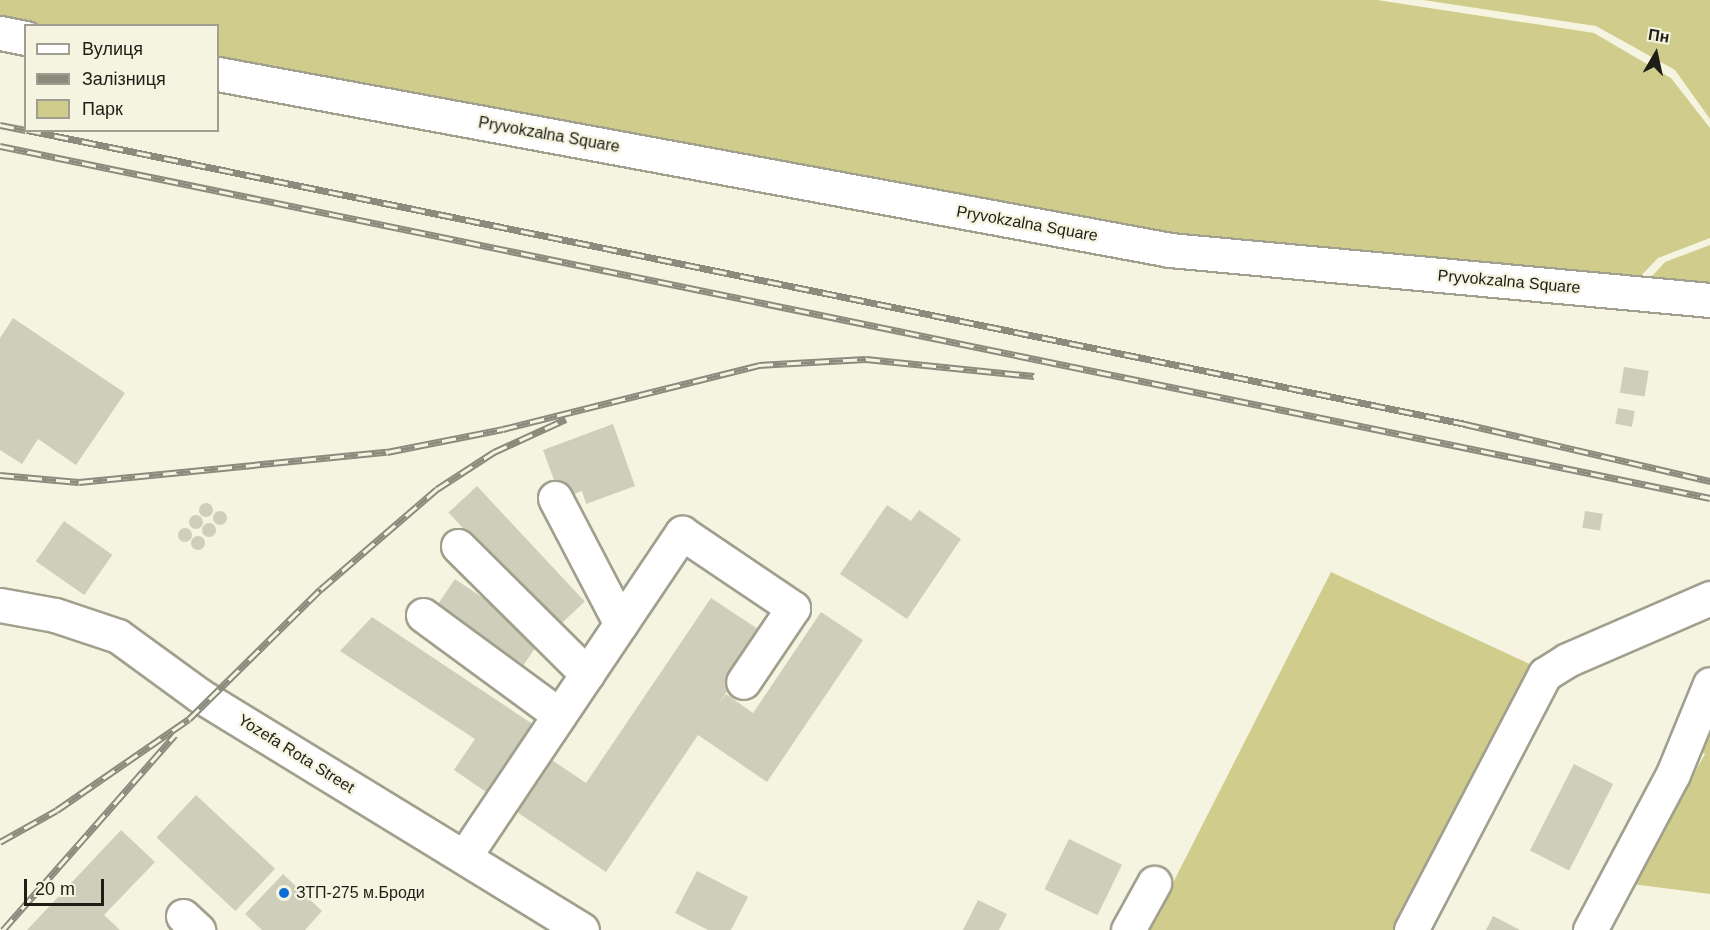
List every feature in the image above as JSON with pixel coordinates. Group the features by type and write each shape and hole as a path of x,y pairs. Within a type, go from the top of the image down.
{"street":[{"path":"0,33 24,38"},
{"name":"Pryvokzalna Square","path":"219,74 1170,250 1710,300"},
{"path":"555,498 621,624"},
{"path":"464,857 682,533 793,608 743,682"},
{"path":"458,546 587,674"},
{"path":"1411,930 1545,674 1567,660 1710,598"},
{"name":"Yozefa Rota Street","path":"0,605 55,615 118,636 199,695 582,930"},
{"path":"423,615 559,716"},
{"path":"1590,930 1673,774 1710,684"},
{"path":"1128,930 1154,883"}],"green space":[{"path":"0,0 1377,0 1594,33 1671,78 1710,128 1710,238 1658,258 1635,282 1171,241 219,66 219,24 0,26"},
{"path":"1423,0 1710,0 1710,119 1675,70 1596,26"},
{"path":"1710,245 1710,288 1646,283 1665,262"},
{"path":"1331,572 1536,667 1402,930 1149,930"},
{"path":"1710,684 1710,894 1632,884 1705,754 1686,744"}],"building":[{"path":"13,318 125,393 76,465 38,439 22,464 0,450 0,338"},
{"path":"1624,367 1649,371 1645,397 1620,393"},
{"path":"1618,408 1635,411 1632,427 1615,424"},
{"path":"613,424 635,486 586,504 582,491 561,499 543,450"},
{"path":"477,486 585,602 556,628 448,513"},
{"path":"203,503 209,503 213,510 209,517 203,517 199,513 199,507"},
{"path":"887,505 911,521 919,510 961,539 907,619 840,574"},
{"path":"217,511 223,511 227,518 223,525 217,525 213,521 213,515"},
{"path":"1585,511 1603,514 1600,531 1582,528"},
{"path":"193,515 199,515 203,522 199,529 193,529 189,525 189,519"},
{"path":"64,521 112,555 84,595 36,561"},
{"path":"206,523 212,523 216,530 212,537 206,537 202,533 202,527"},
{"path":"182,528 188,528 192,535 188,542 182,542 178,538 178,532"},
{"path":"195,536 201,536 205,543 201,550 195,550 191,546 191,540"},
{"path":"455,579 542,638 524,665 437,606"},
{"path":"711,598 764,633 717,707 726,694 753,713 821,612 863,640 767,782 698,735 606,872 505,804 540,752 586,783"},
{"path":"372,617 534,725 489,794 454,770 475,739 340,651"},
{"path":"1574,764 1613,784 1569,870 1530,850"},
{"path":"196,795 275,869 235,911 156,837"},
{"path":"121,830 155,862 104,915 120,930 27,930"},
{"path":"1069,839 1122,865 1097,915 1044,889"},
{"path":"697,871 748,897 731,930 708,930 675,913"},
{"name":"ЗТП-275 м.Броди","path":"283,874 322,911 305,930 262,930 245,914"},
{"path":"978,900 1007,914 999,930 963,930"},
{"path":"1493,916 1520,930 1486,930"}],"railway":[{"path":"0,125 24,130"},
{"path":"37,132 1465,424 1710,481"},
{"path":"0,146 1710,498"},
{"path":"0,475 79,482 387,452 503,429 759,365 866,359 1034,376"},
{"path":"0,842 57,810 189,719 321,589 437,489 494,452 566,419"},
{"path":"3,930 175,735"}],"place":[{"name":"ЗТП-275 м.Броди","path":"284,893"}]}
